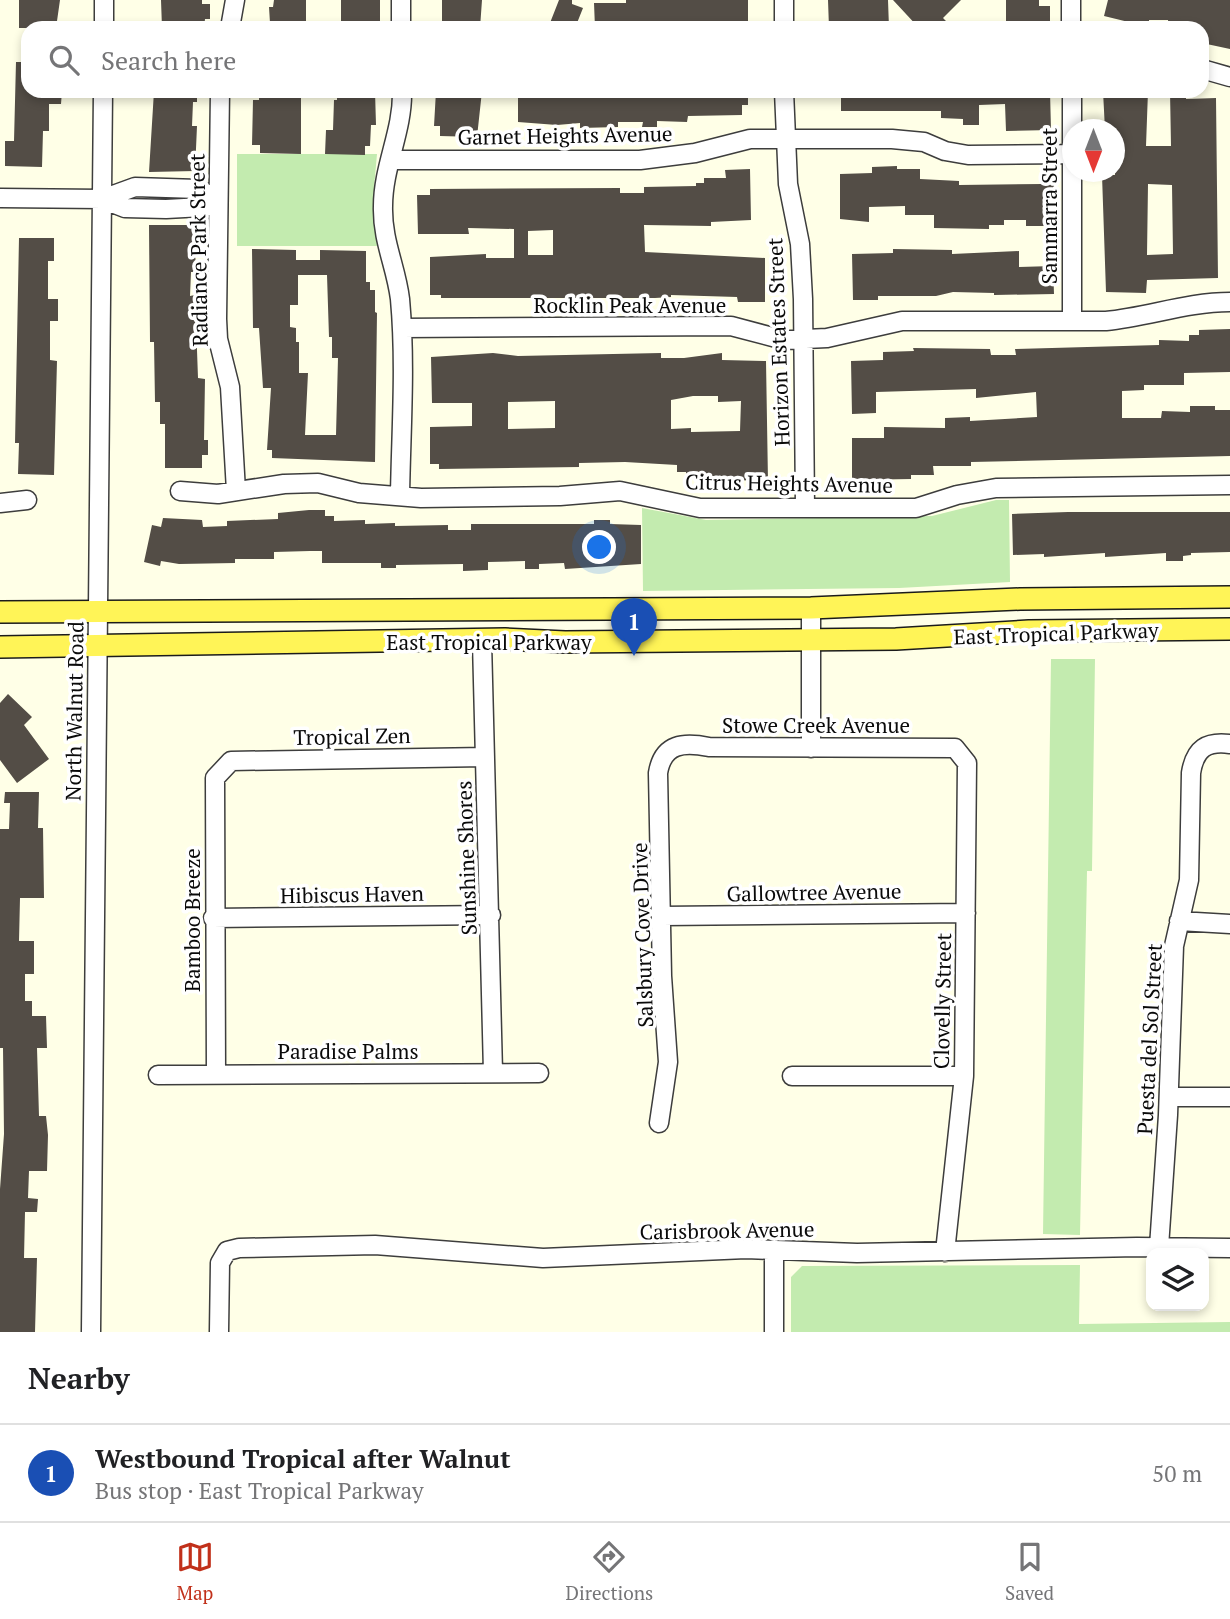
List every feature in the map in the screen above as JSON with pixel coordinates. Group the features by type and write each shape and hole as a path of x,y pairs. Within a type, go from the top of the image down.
{"main road":[{"name":"East Tropical Parkway","path":"0,612 811,608 1020,599 1230,597"},
{"name":"East Tropical Parkway","path":"0,647 482,642 505,639 811,640 927,638 1029,631 1230,629"}],"street":[{"path":"104,0 104,21"},
{"path":"231,21 235,0"},
{"path":"401,0 401,21"},
{"path":"784,0 784,21"},
{"path":"1071,0 1071,21"},
{"path":"1209,71 1230,77"},
{"name":"North Walnut Road","path":"91,1332 103,98"},
{"name":"Radiance Park Street","path":"220,98 218,340 230,387 236,491"},
{"path":"400,496 402,328 396,279 384,239 383,204 402,116 401,98"},
{"name":"Horizon Estates Street","path":"784,98 788,184 800,244 804,339 805,508"},
{"name":"Sammarra Street","path":"1072,98 1072,119"},
{"name":"Garnet Heights Avenue","path":"391,160 639,160 695,153 750,139 892,139 924,142 945,151 968,155 1062,154"},
{"name":"Sammarra Street","path":"1072,182 1072,321"},
{"path":"0,198 102,199 135,187 198,188 218,200"},
{"path":"165,188 166,209"},
{"path":"102,199 125,208 166,209 203,207 218,200"},
{"name":"Rocklin Peak Avenue","path":"402,328 731,326 784,341 839,335 902,321 1072,321 1135,318 1171,308 1230,302"},
{"name":"Citrus Heights Avenue","path":"180,491 218,494 318,483 359,493 400,496 499,497 620,491 700,508 916,508 957,495 996,488 1230,485"},
{"path":"0,503 27,500"},
{"path":"811,608 811,748"},
{"name":"Sunshine Shores","path":"482,642 493,1072"},
{"name":"Puesta del Sol Street","path":"1159,1247 1169,1097 1174,946 1189,880 1191,773 1198,751 1212,742 1230,744"},
{"name":"Stowe Creek Avenue","path":"671,749 688,743 709,747 950,746 960,751"},
{"name":"Salsbury Cove Drive","path":"659,1123 668,1062 662,976 658,773 663,755 671,749"},
{"name":"Clovelly Street","path":"945,1252 964,1076 967,763 960,751"},
{"name":"Tropical Zen","path":"222,768 231,761 485,757"},
{"name":"Bamboo Breeze","path":"216,1074 215,778 222,768"},
{"name":"Gallowtree Avenue","path":"662,916 966,913"},
{"name":"Hibiscus Haven","path":"214,918 491,915"},
{"path":"1179,921 1230,924"},
{"name":"Paradise Palms","path":"158,1075 538,1073"},
{"path":"792,1076 964,1076"},
{"path":"1169,1097 1230,1097"},
{"name":"Carisbrook Avenue","path":"219,1332 220,1263 227,1251 239,1248 375,1245 543,1258 774,1250 945,1252 1230,1248"},
{"path":"774,1250 774,1332"}],"green space":[{"path":"237,154 377,154 374,188 377,246 237,246"},
{"path":"996,500 1009,500 1010,582 899,588 643,591 642,508 706,520 932,516"},
{"path":"1051,659 1095,659 1092,871 1087,871 1080,1235 1043,1234"},
{"path":"1080,1265 1079,1324 1230,1322 1230,1332 791,1332 791,1277 802,1266"}],"building":[{"path":"19,0 60,0 57,21 21,21 19,28"},
{"path":"161,0 202,0 202,4 210,4 210,19 205,21 162,21"},
{"path":"274,0 306,0 306,21 270,21 269,7 273,7"},
{"path":"341,0 380,0 380,21 341,21"},
{"path":"442,0 482,0 480,21 442,21"},
{"path":"559,0 572,0 572,4 583,8 578,21 551,21"},
{"path":"626,0 748,0 748,21 595,21 594,3 626,3"},
{"path":"828,0 888,0 889,21 829,21"},
{"path":"893,0 961,0 943,18 946,21 912,21"},
{"path":"1006,0 1039,0 1039,6 1050,6 1050,21 1006,21"},
{"path":"1108,0 1230,0 1230,49 1209,44 1209,21 1124,21 1104,16"},
{"path":"16,62 21,62 21,98 61,98 61,104 49,104 49,131 43,131 42,167 5,166 5,141 14,141"},
{"path":"154,98 197,98 197,102 193,102 192,126 197,126 195,171 149,172"},
{"path":"301,98 301,154 260,153 260,145 252,145 253,100"},
{"path":"375,98 376,125 371,125 370,146 365,146 365,155 325,154 326,130 333,130 334,100"},
{"path":"436,98 481,98 477,137 440,136 440,126 434,126"},
{"path":"518,98 748,98 748,105 742,105 742,115 688,116 687,122 657,121 657,127 642,127 643,122 618,122 618,127 580,128 580,123 557,125 518,122"},
{"path":"841,98 1050,98 1051,130 1006,131 1005,104 979,105 979,125 963,125 963,119 941,118 941,111 841,111"},
{"path":"1103,98 1148,98 1146,146 1171,146 1170,98 1216,98 1218,278 1147,280 1146,293 1106,292 1102,182 1125,182 1125,119 1104,119","holes":["1148,184 1172,185 1173,254 1147,255"]},
{"path":"897,166 897,169 920,169 920,179 959,181 959,185 1043,184 1043,180 1054,180 1055,226 1026,226 1026,220 1004,220 1004,225 989,225 989,229 934,228 934,215 905,215 905,206 869,207 869,222 840,219 840,174 872,173 872,167"},
{"path":"750,169 751,220 711,222 711,226 644,225 645,252 765,258 765,302 738,302 737,297 671,295 655,298 441,298 441,295 430,295 430,257 486,254 486,258 514,258 514,229 468,228 469,234 418,234 417,195 430,195 430,189 620,188 620,193 644,193 644,187 696,186 696,183 704,183 704,178 726,178 725,170","holes":["553,230 553,255 528,255 528,231"]},
{"path":"149,225 194,225 196,272 191,272 190,296 195,295 198,378 205,379 204,440 208,440 208,455 202,455 202,468 165,468 165,424 160,424 160,402 155,402 154,342 150,342"},
{"path":"19,238 54,238 54,261 48,261 48,299 58,299 58,321 50,321 50,360 57,361 54,475 18,474 19,443 15,443"},
{"path":"252,249 296,250 296,260 320,260 320,250 366,251 366,282 370,282 370,290 375,290 377,313 375,462 272,458 272,450 267,450 271,388 263,388 259,328 253,328","holes":["298,275 327,275 329,337 332,337 332,358 338,358 336,435 305,435 308,373 299,373 299,342 296,342 296,328 290,327 290,305 298,305"]},
{"path":"893,249 952,250 952,254 1019,251 1019,267 1053,266 1054,294 994,295 953,292 936,296 878,296 878,300 853,300 852,254 893,253"},
{"path":"1230,329 1230,372 1184,373 1184,385 1144,385 1144,390 1122,391 1122,418 1161,418 1162,411 1190,412 1190,406 1215,406 1215,410 1230,410 1230,456 971,462 971,466 933,466 934,475 911,475 911,479 852,480 852,438 884,438 884,427 945,428 945,418 970,417 970,421 1037,417 1036,392 976,398 976,389 876,392 876,413 852,414 851,361 883,360 883,352 914,351 913,348 990,349 991,355 1016,355 1015,349 1159,345 1159,340 1189,341 1189,335 1199,335 1199,330"},
{"path":"493,353 518,356 661,353 661,358 684,358 722,353 722,360 766,361 768,482 686,476 686,472 677,472 677,465 625,462 579,463 579,467 439,469 439,464 430,464 430,427 472,426 472,403 432,403 431,357","holes":["693,396 718,396 718,402 741,401 740,431 691,432 691,428 671,429 671,400","555,401 555,428 508,429 508,402"]},
{"path":"325,510 325,516 334,516 334,521 365,520 365,524 395,523 395,526 448,525 448,530 471,530 471,524 594,524 594,520 610,520 610,524 641,525 641,564 565,569 564,563 539,564 539,569 525,569 525,561 488,562 488,570 463,571 463,564 396,565 396,568 381,568 381,563 322,563 322,551 274,552 274,559 235,559 235,563 179,564 161,561 160,566 144,562 152,525 161,527 163,518 202,520 203,527 227,526 227,521 278,519 278,513"},
{"path":"1230,512 1230,552 1191,553 1183,556 1183,561 1166,561 1166,553 1105,557 1105,553 1044,557 1044,554 1013,555 1012,514"},
{"path":"8,694 32,717 24,725 49,759 17,783 0,760 0,703"},
{"path":"5,792 39,792 38,828 43,828 44,898 20,898 19,941 34,941 34,974 25,974 25,1001 32,1001 32,1016 46,1016 47,1048 37,1048 39,1116 46,1116 48,1135 47,1171 29,1171 28,1198 38,1199 37,1212 25,1212 24,1258 37,1258 35,1332 0,1332 0,1189 4,1134 3,1048 0,1048 0,829 9,829 10,803 4,803"}],"place":[{"name":"Westbound Tropical after Walnut","path":"634,656"}]}
